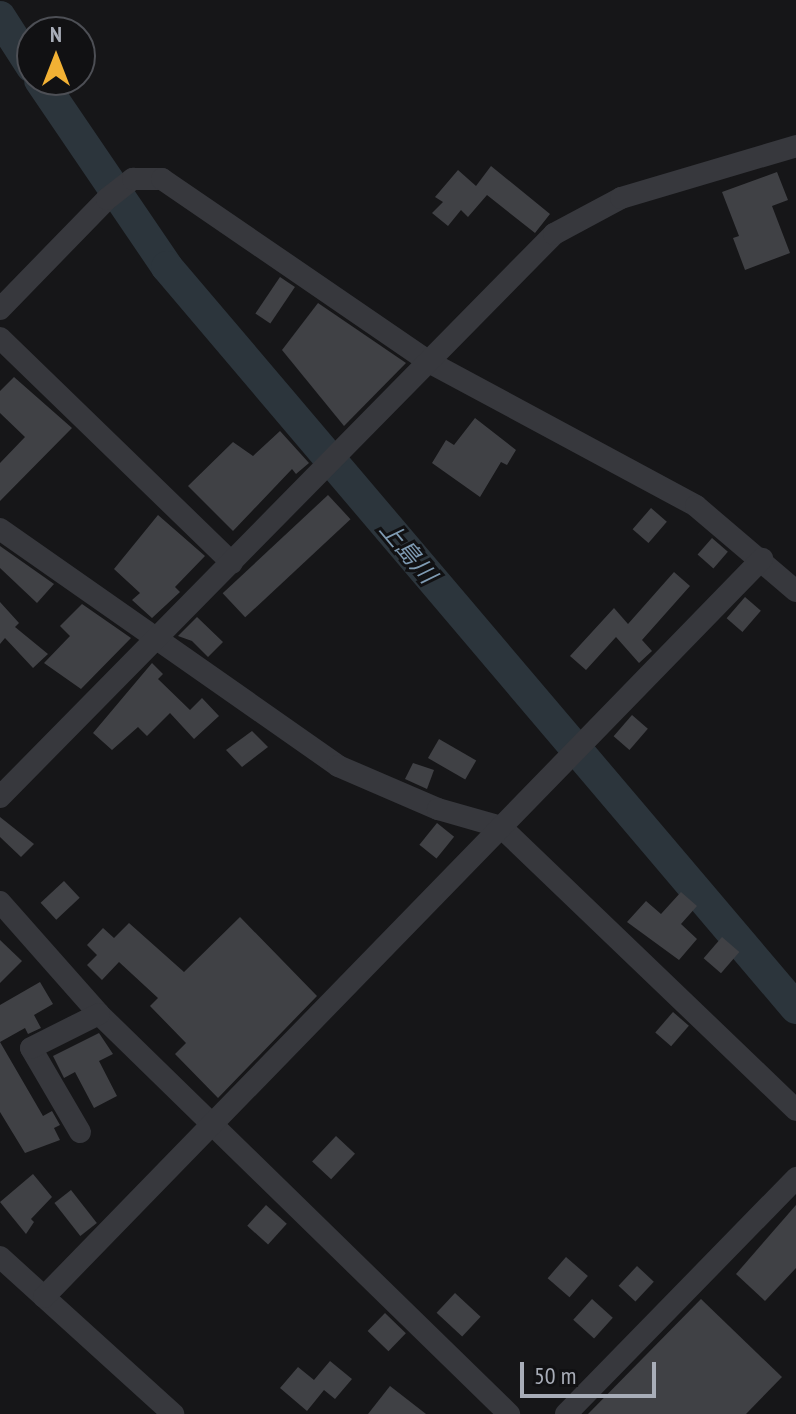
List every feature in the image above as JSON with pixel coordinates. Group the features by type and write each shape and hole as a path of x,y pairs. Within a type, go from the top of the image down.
{"street":[{"path":"0,797 554,234 621,198 796,146"},
{"path":"0,309 107,199 133,179 162,179 429,362 696,506 796,591"},
{"path":"0,338 232,563"},
{"path":"0,529 338,766 438,809 501,827 796,1110"},
{"path":"44,1297 762,559"},
{"path":"0,902 99,1014 509,1414"},
{"path":"80,1132 31,1048 99,1014"},
{"path":"566,1414 796,1178"},
{"path":"0,1257 173,1414"}],"building":[{"path":"491,166 550,214 535,233 487,195 468,217 461,210 448,226 432,213 443,202 435,197 458,170 476,186"},
{"path":"777,172 788,200 772,206 790,253 745,270 733,238 739,236 722,192"},
{"path":"280,277 295,287 270,324 255,313"},
{"path":"318,303 406,363 344,426 282,350"},
{"path":"14,377 72,428 0,501 0,463 25,437 0,413 0,391"},
{"path":"475,418 516,450 507,465 501,462 480,497 432,463 446,440 454,445"},
{"path":"280,431 309,463 296,474 292,469 233,531 188,486 233,442 253,456"},
{"path":"328,495 351,519 245,617 223,593"},
{"path":"651,508 667,522 648,543 633,529"},
{"path":"158,515 205,556 175,587 180,592 152,618 132,600 140,593 114,569"},
{"path":"712,538 728,552 713,568 698,555"},
{"path":"0,546 54,584 37,603 0,568"},
{"path":"674,572 690,586 642,640 652,651 639,663 616,637 586,670 570,656 614,608 628,624"},
{"path":"745,597 761,611 742,632 727,618"},
{"path":"0,602 19,623 15,627 48,654 33,668 5,638 0,644"},
{"path":"82,604 131,638 81,689 44,663 70,636 60,626"},
{"path":"197,617 223,642 208,657 192,641 178,636"},
{"path":"152,663 163,674 158,679 190,710 202,698 219,716 194,739 170,713 147,736 138,727 112,750 93,733"},
{"path":"632,715 648,729 629,750 614,736"},
{"path":"252,731 268,747 242,767 226,750"},
{"path":"439,739 476,760 465,780 428,758"},
{"path":"413,763 434,770 427,789 405,779"},
{"path":"0,817 34,844 21,857 0,837"},
{"path":"437,823 454,837 436,859 419,845"},
{"path":"64,881 80,898 56,920 41,903"},
{"path":"681,892 697,906 681,924 697,939 679,960 627,922 646,901 661,914"},
{"path":"240,917 317,996 218,1098 175,1054 186,1043 150,1006 158,998 119,962 102,980 87,965 97,955 87,945 103,928 114,938 129,923 184,972"},
{"path":"722,937 739,952 721,973 704,958"},
{"path":"0,940 22,961 0,983"},
{"path":"40,982 53,1004 34,1015 41,1028 28,1034 25,1028 0,1042 0,1005"},
{"path":"673,1012 689,1026 671,1046 655,1032"},
{"path":"99,1033 113,1054 99,1061 117,1096 94,1108 75,1072 64,1078 53,1056"},
{"path":"0,1042 43,1116 52,1111 60,1125 54,1128 60,1140 25,1153 0,1112"},
{"path":"336,1136 355,1154 331,1179 312,1162"},
{"path":"33,1174 52,1197 31,1219 34,1222 26,1234 0,1202"},
{"path":"71,1190 97,1223 80,1236 54,1203"},
{"path":"266,1205 287,1224 268,1245 247,1226"},
{"path":"796,1205 796,1268 765,1301 736,1274"},
{"path":"566,1257 588,1276 570,1297 548,1278"},
{"path":"637,1266 654,1282 635,1301 619,1286"},
{"path":"455,1293 481,1317 462,1337 437,1313"},
{"path":"592,1299 613,1318 594,1339 573,1320"},
{"path":"701,1299 782,1377 746,1414 588,1414"},
{"path":"385,1313 406,1333 388,1351 368,1331"},
{"path":"330,1361 352,1379 335,1399 324,1390 307,1411 280,1388 298,1367 314,1380"},
{"path":"390,1386 426,1414 368,1414"}],"waterway":[{"name":"上島川","path":"0,17 16,42"},
{"name":"上島川","path":"51,96 167,267 796,1008"}]}
